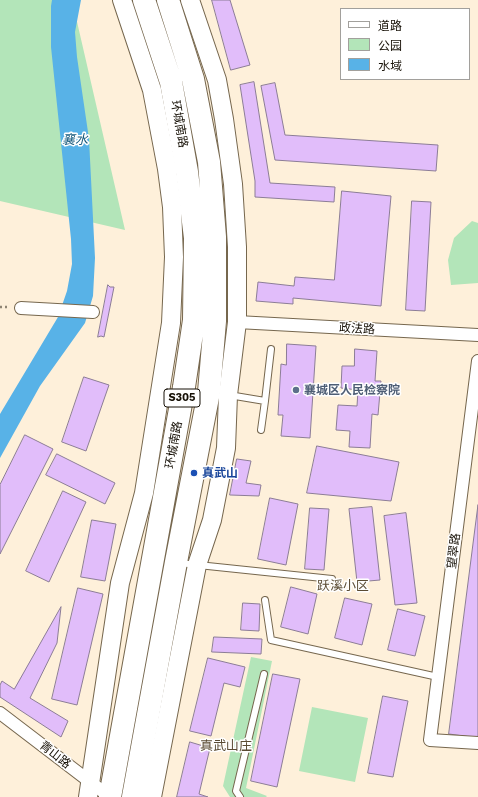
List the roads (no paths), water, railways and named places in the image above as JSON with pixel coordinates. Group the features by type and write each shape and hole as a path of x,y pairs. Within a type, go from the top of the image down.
{"highway":[{"name":"环城南路","path":"110,797 184,387 215,321 195,238 187,172 171,82 144,0"},
{"name":"环城南路","path":"134,797 176,562 219,394 215,321 215,237 209,162 193,79 168,0"}],"street":[{"path":"89,790 120,583 144,493 171,318 174,257 172,207 167,169 152,90 122,0"},
{"path":"171,318 215,321 238,247 233,184 217,80 190,0"},
{"path":"21,308 93,312"},
{"name":"政法路","path":"215,321 478,335"},
{"name":"望翠路","path":"478,361 430,740 478,743"},
{"path":"152,797 197,565 212,520 226,448 219,394"},
{"name":"青山路","path":"0,713 89,790 110,797"}],"lane":[{"path":"261,430 270,349"},
{"path":"219,394 265,401"},
{"path":"176,562 332,579"},
{"path":"265,600 271,640 438,677"},
{"path":"240,797 236,791 264,674"}],"water":[{"name":"襄水","path":"52,0 81,0 75,32 77,57 89,139 95,258 93,296 85,323 40,386 0,458 0,414 58,317 67,291 72,264 71,239 51,47"}],"place":[{"name":"襄城区人民检察院","path":"296,390"},
{"name":"真武山","path":"194,473"}],"district":[{"name":"跃溪小区","path":"343,586"},
{"name":"真武山庄","path":"226,746"}]}
